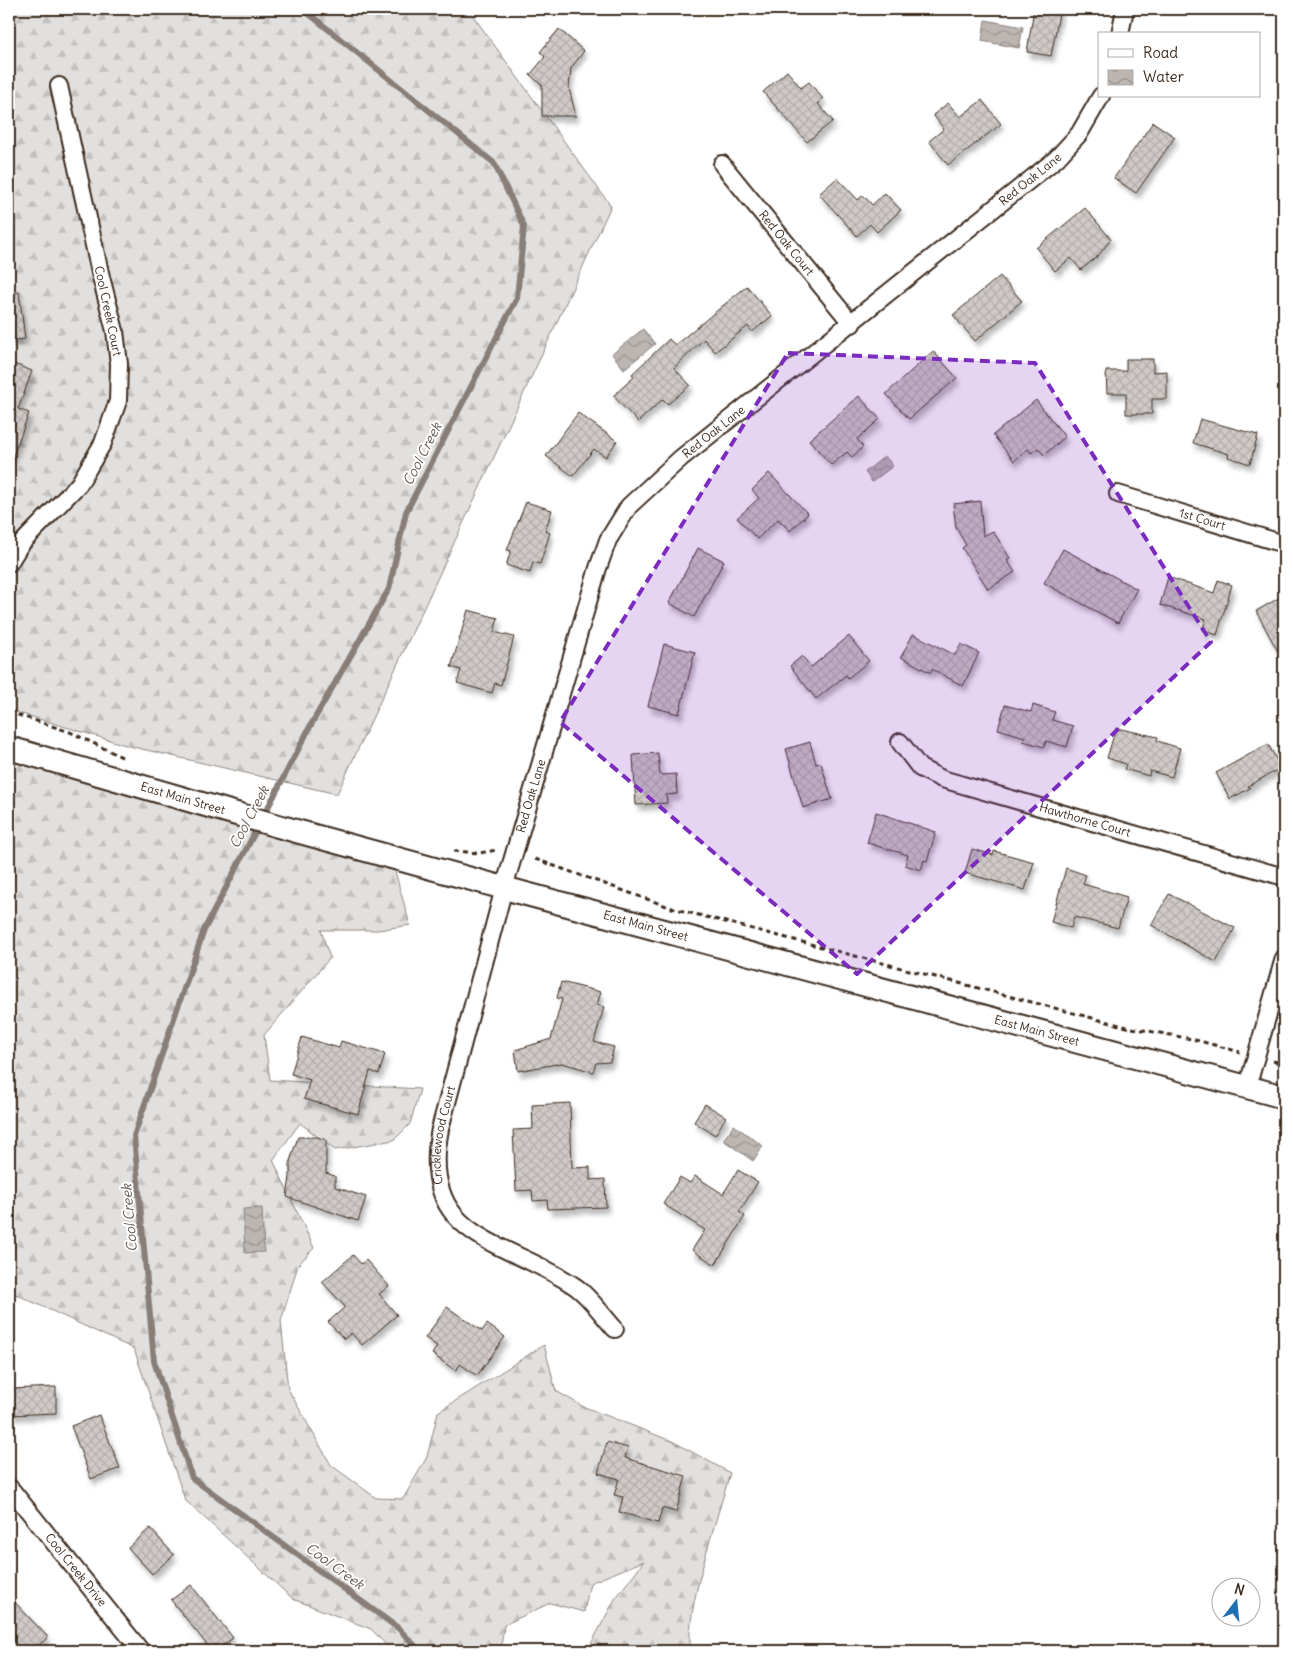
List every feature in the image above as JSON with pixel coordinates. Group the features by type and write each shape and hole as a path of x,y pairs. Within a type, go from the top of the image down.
{"main road":[{"name":"East Main Street","path":"9,748 261,821 504,888 1284,1097"}],"street":[{"path":"1120,32 1125,9"},
{"name":"Cool Creek Court","path":"9,563 20,546 79,484 103,444 118,400 119,364 115,331 100,277 59,86"},
{"name":"Red Oak Lane","path":"504,888 598,568 608,540 629,506 681,458 852,324 1056,159 1079,134 1100,98"},
{"name":"Red Oak Court","path":"722,164 852,324"},
{"name":"1st Court","path":"1118,494 1284,544"},
{"name":"Hawthorne Court","path":"900,742 920,768 942,779 1284,877"},
{"name":"Cricklewood Court","path":"504,888 436,1148 436,1171 441,1193 451,1212 464,1227 490,1243 577,1288 615,1329"},
{"path":"1247,1088 1284,958"},
{"name":"Cool Creek Drive","path":"10,1488 141,1651"}],"path":[{"path":"9,712 70,732 127,759"},
{"path":"535,859 682,911 1127,1027 1239,1052"},
{"path":"1270,1060 1284,1064"}],"highlighted area":[{"path":"788,353 1035,363 1211,642 857,974 560,722"}],"green space":[{"path":"9,9 468,9 611,206 337,794 129,746 9,710"},
{"path":"9,758 394,868 410,925 378,930 321,930 330,958 264,1035 270,1080 420,1089 410,1124 394,1140 335,1150 300,1123 273,1160 314,1248 298,1265 281,1321 288,1389 331,1465 376,1498 403,1499 427,1457 438,1412 544,1345 556,1391 582,1406 674,1442 730,1473 697,1589 692,1613 691,1651 593,1651 591,1644 615,1599 644,1561 590,1583 584,1612 550,1603 504,1625 501,1647 503,1651 392,1651 371,1629 293,1599 185,1500 134,1349 9,1291"}],"water":[{"path":"985,20 1023,27 1019,48 982,41"},
{"path":"643,329 655,344 624,369 612,354"},
{"path":"885,456 893,466 872,482 865,472"},
{"path":"734,1125 763,1146 753,1161 723,1140"},
{"path":"262,1208 264,1252 245,1253 243,1209"}],"building":[{"path":"1034,9 1060,9 1051,56 1027,52"},
{"path":"559,29 584,51 571,68 569,88 576,116 542,116 542,85 530,75 545,57 540,52"},
{"path":"787,71 801,88 809,82 823,99 818,104 833,121 807,142 763,92"},
{"path":"982,100 1001,124 948,165 929,141 944,129 933,115 948,103 960,117"},
{"path":"1153,122 1175,137 1136,193 1114,178"},
{"path":"837,178 858,200 863,195 872,205 885,193 901,210 877,232 870,224 857,236 819,194"},
{"path":"1085,208 1111,239 1098,256 1081,270 1071,258 1055,271 1036,248"},
{"path":"1000,276 1022,301 975,341 953,315"},
{"path":"747,286 772,316 752,332 748,326 715,352 704,339 674,368 690,385 668,404 663,399 638,422 613,396 634,377 632,374 669,339 675,345"},
{"path":"19,292 25,339 9,341 9,293"},
{"path":"933,351 957,378 909,419 886,394"},
{"path":"1126,359 1153,359 1153,372 1167,371 1167,399 1152,399 1152,414 1126,414 1126,393 1107,393 1106,371 1126,371"},
{"path":"9,362 32,371 18,409 29,413 10,464"},
{"path":"859,396 880,419 857,439 863,447 852,457 847,452 831,465 809,440"},
{"path":"1036,400 1065,437 1044,455 1038,448 1031,453 1028,449 1014,461 993,435"},
{"path":"578,413 617,441 606,457 594,449 573,476 546,456"},
{"path":"1200,419 1258,435 1250,464 1228,457 1229,454 1193,443"},
{"path":"769,473 808,514 790,531 778,519 757,539 737,518 759,498 752,490"},
{"path":"980,501 983,536 993,531 1010,558 1007,560 1015,572 988,589 962,548 966,545 956,528 953,504"},
{"path":"526,502 552,510 545,531 550,533 540,564 533,562 530,573 506,565 511,551 507,550"},
{"path":"698,548 724,561 694,617 669,603"},
{"path":"1063,549 1137,589 1118,623 1044,583"},
{"path":"1168,577 1214,593 1218,580 1232,585 1217,635 1202,630 1206,619 1160,605"},
{"path":"1279,598 1284,608 1284,663 1256,611"},
{"path":"468,610 498,618 494,632 514,637 501,685 495,683 492,693 457,683 461,670 451,667"},
{"path":"913,634 955,655 961,644 979,653 963,686 932,669 931,673 901,657"},
{"path":"849,636 869,661 848,678 846,675 816,699 790,666 802,656 811,667"},
{"path":"664,644 695,652 679,714 648,706"},
{"path":"1005,705 1031,712 1033,705 1055,712 1052,720 1073,726 1067,747 1046,741 1044,747 1023,741 1025,737 998,729"},
{"path":"1116,728 1158,737 1157,741 1180,748 1172,777 1150,771 1149,776 1124,769 1126,764 1107,758"},
{"path":"810,742 816,764 821,763 832,799 803,808 786,749"},
{"path":"1268,744 1281,768 1248,786 1250,788 1230,799 1216,773"},
{"path":"658,753 660,775 676,774 677,794 666,795 667,803 636,805 633,755"},
{"path":"876,812 936,832 927,861 924,860 921,870 905,865 908,855 867,843"},
{"path":"972,849 993,855 994,851 1034,862 1025,890 965,873"},
{"path":"1066,868 1086,875 1083,884 1127,897 1118,928 1074,917 1071,928 1051,922"},
{"path":"1169,894 1235,928 1216,962 1151,925"},
{"path":"561,982 601,992 597,1005 604,1007 594,1042 614,1047 610,1062 596,1063 593,1072 562,1063 518,1071 515,1050 551,1039 562,999 557,998"},
{"path":"302,1037 339,1048 341,1041 385,1054 379,1074 370,1071 358,1114 304,1099 310,1080 291,1074"},
{"path":"570,1103 572,1168 590,1167 590,1180 605,1179 606,1207 548,1209 547,1200 533,1201 532,1190 516,1191 513,1130 533,1129 532,1105"},
{"path":"705,1104 726,1117 715,1135 694,1122"},
{"path":"298,1137 317,1137 326,1140 326,1173 335,1176 335,1187 366,1197 358,1221 287,1197 290,1161"},
{"path":"738,1170 758,1182 739,1212 745,1216 715,1265 692,1250 705,1230 663,1204 680,1177 690,1183 695,1176 723,1194"},
{"path":"353,1255 361,1264 366,1260 389,1286 379,1294 397,1315 362,1345 351,1333 344,1339 328,1322 345,1307 322,1282"},
{"path":"447,1307 482,1331 487,1324 505,1337 477,1376 460,1364 456,1371 432,1354 437,1346 425,1338"},
{"path":"56,1387 56,1413 9,1415 9,1389"},
{"path":"99,1415 120,1468 91,1479 71,1426"},
{"path":"607,1442 628,1448 625,1458 686,1476 676,1512 662,1508 658,1523 619,1512 623,1497 614,1495 619,1479 598,1473"},
{"path":"150,1528 174,1555 152,1574 128,1548"},
{"path":"191,1585 233,1638 216,1651 212,1651 171,1600"},
{"path":"9,1596 48,1637 32,1651 18,1651 9,1641"}],"waterway":[{"name":"Cool Creek","path":"303,9 494,163 524,226 517,298 406,512 389,589 312,723 204,930 134,1136 154,1361 192,1478 398,1628 420,1651"}]}
